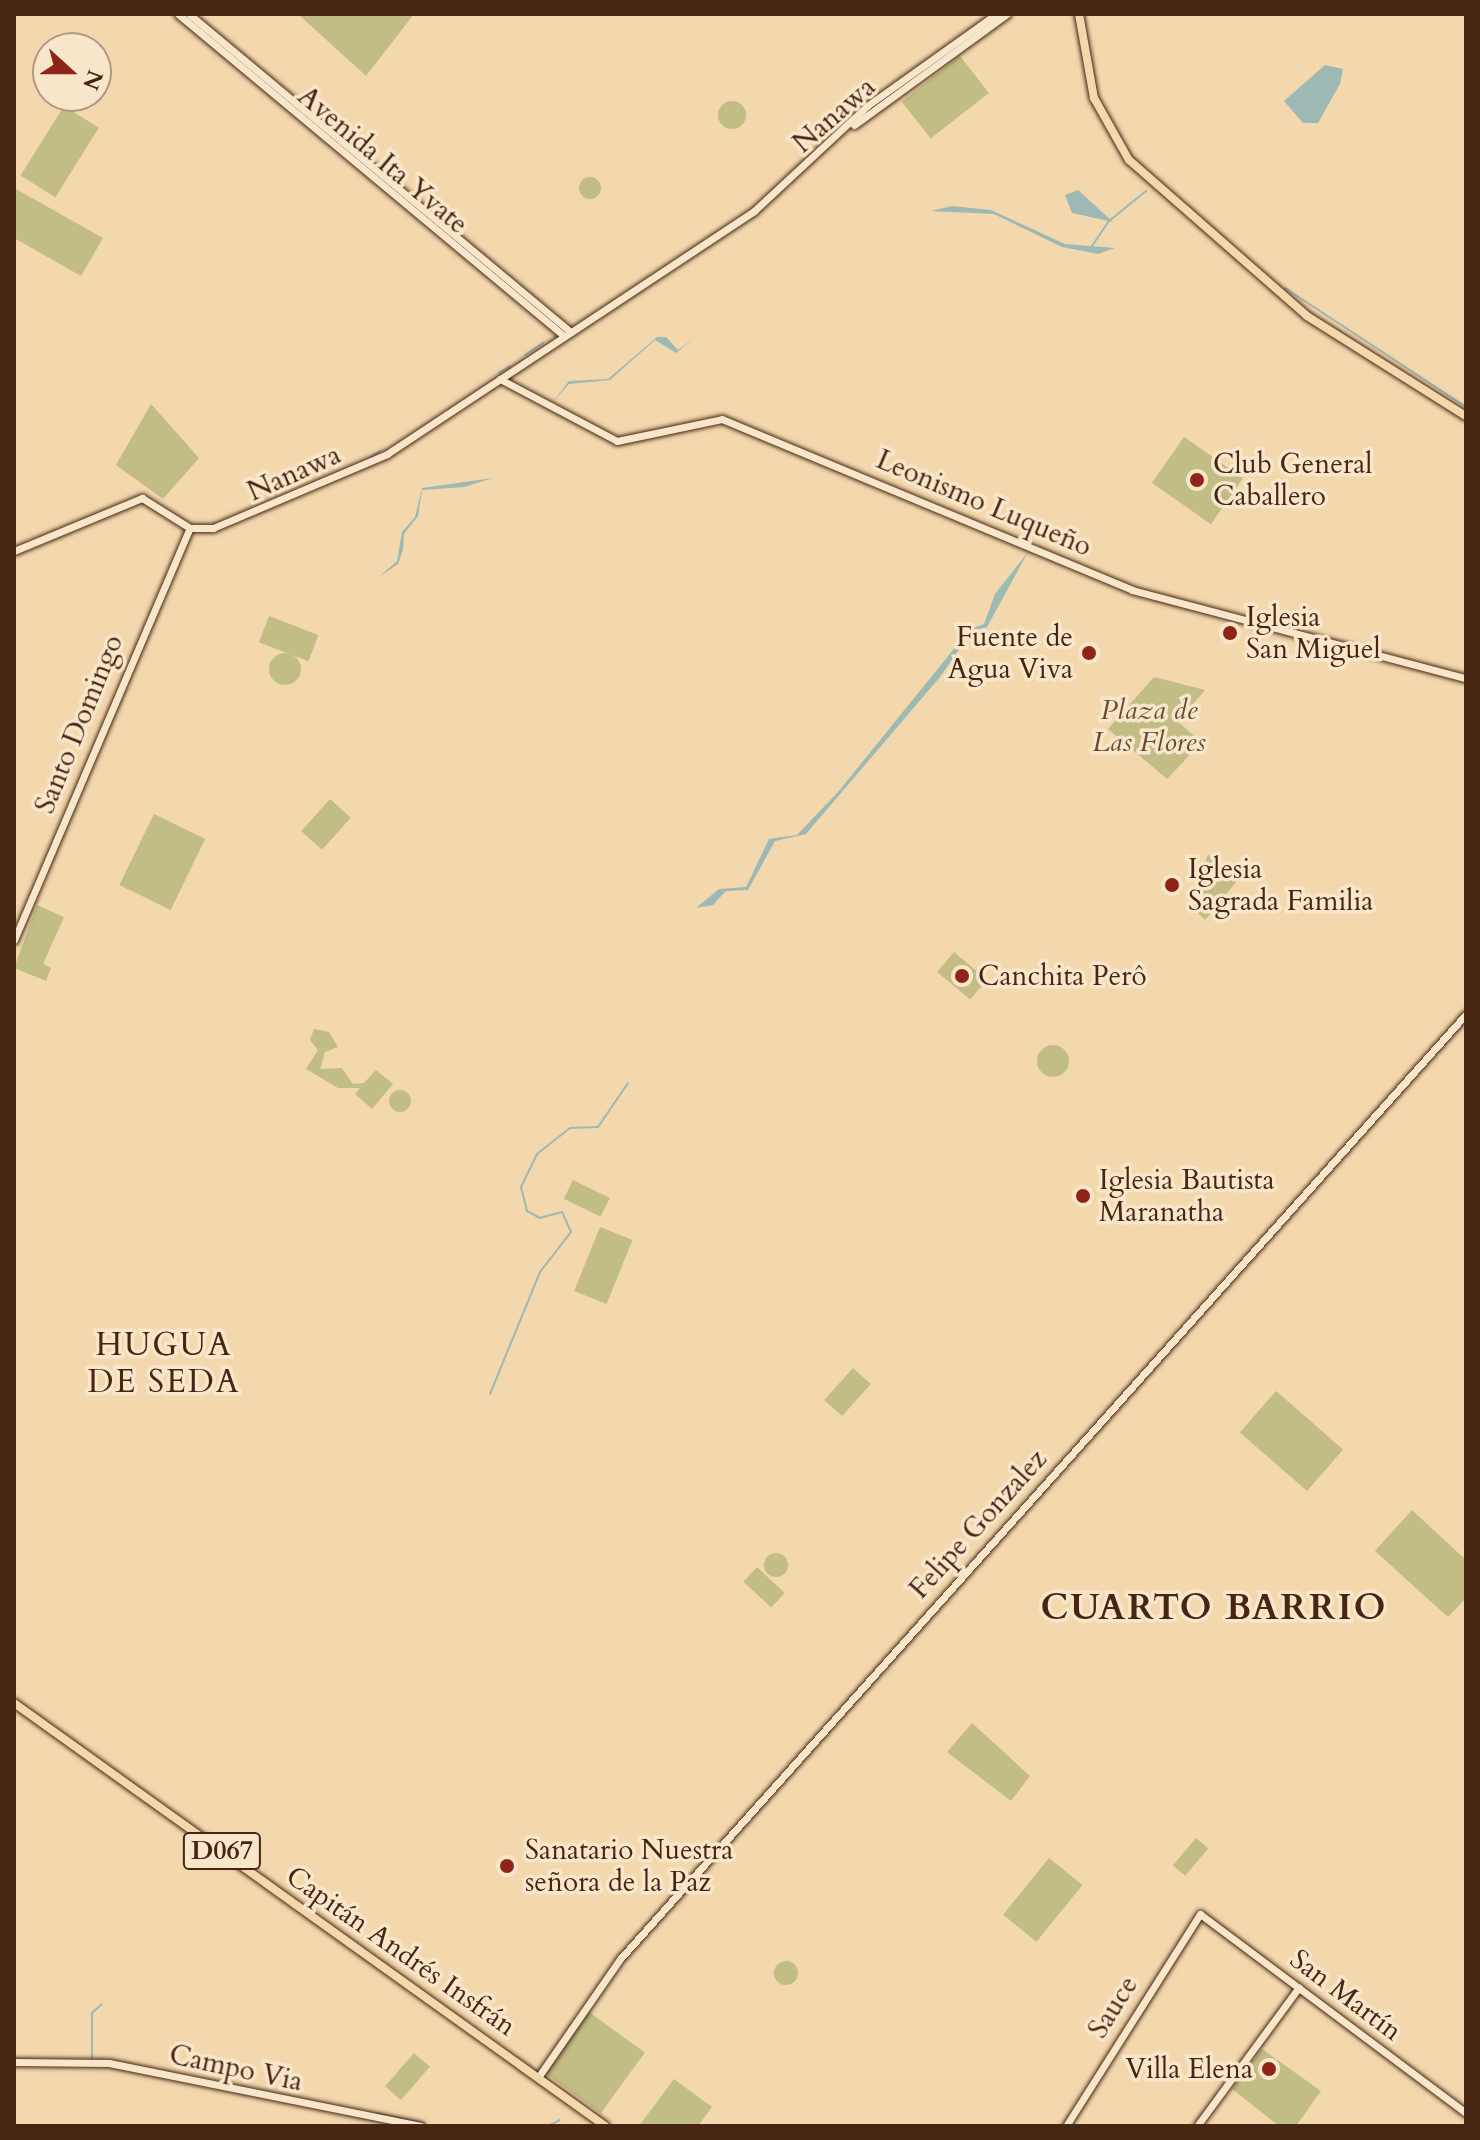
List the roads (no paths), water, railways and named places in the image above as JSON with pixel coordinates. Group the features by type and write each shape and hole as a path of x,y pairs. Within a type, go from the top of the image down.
{"main road":[{"path":"1079,14 1094,98 1129,160 1307,316 1466,416"},
{"name":"Capitán Andrés Insfrán","path":"14,1703 605,2126"}],"street":[{"name":"Avenida Ita Yvate","path":"178,14 211,38 428,222 569,333"},
{"name":"Avenida Ita Yvate","path":"189,14 211,38"},
{"name":"Nanawa","path":"190,528 236,522 384,456 754,211 867,106 996,17 1007,14"},
{"name":"Leonismo Luqueño","path":"500,379 617,441 722,419 1132,590 1466,678"},
{"path":"14,551 142,498 190,528"},
{"name":"Santo Domingo","path":"14,940 190,528"},
{"name":"Felipe Gonzalez","path":"539,2076 620,1959 1466,1014"},
{"name":"San Martín","path":"1200,1914 1466,2113"},
{"name":"Sauce","path":"1066,2126 1200,1914"},
{"path":"1197,2126 1299,1987"},
{"name":"Campo Via","path":"14,2062 109,2063 421,2126"}],"water":[{"path":"1325,65 1343,69 1340,84 1318,123 1303,123 1284,101"},
{"path":"1078,190 1113,222 1072,213 1065,195"},
{"path":"952,206 991,210 1065,244 1115,248 1098,254 1062,247 994,214 931,211"},
{"path":"657,337 666,337 678,350 694,338 676,353 655,340 610,380 569,384 552,403 569,381 608,379"},
{"path":"493,478 464,487 422,490 418,516 404,534 398,564 379,577 397,561 402,532 415,517 422,488"},
{"path":"1028,552 987,627 972,631 940,677 806,834 775,841 748,890 726,891 713,905 696,908 719,889 746,887 769,839 797,835 838,792 970,629 984,624 995,594"}],"waterway":[{"path":"1090,249 1109,221 1146,191"},
{"path":"1285,288 1466,407"},
{"path":"525,355 543,343"},
{"path":"499,373 510,366"},
{"path":"371,457 380,451"},
{"path":"490,1394 540,1272 571,1232 562,1212 540,1218 527,1211 521,1187 537,1154 570,1128 598,1127 628,1083"},
{"path":"92,2060 92,2013 102,2004"},
{"path":"376,2113 424,2123"},
{"path":"548,2126 560,2120"}],"place":[{"name":"Club General Caballero","path":"1197,480"},
{"name":"Iglesia San Miguel","path":"1230,633"},
{"name":"Fuente de Agua Viva","path":"1089,653"},
{"name":"Iglesia Sagrada Familia","path":"1172,885"},
{"name":"Canchita Perô","path":"962,976"},
{"name":"Iglesia Bautista Maranatha","path":"1083,1196"},
{"name":"Sanatario Nuestra señora de la Paz","path":"507,1866"},
{"name":"Villa Elena","path":"1269,2069"}],"district":[{"name":"HUGUA DE SEDA","path":"164,1364"},
{"name":"CUARTO BARRIO","path":"1214,1608"}],"park label":[{"name":"Plaza de Las Flores","path":"1149,726"}]}
